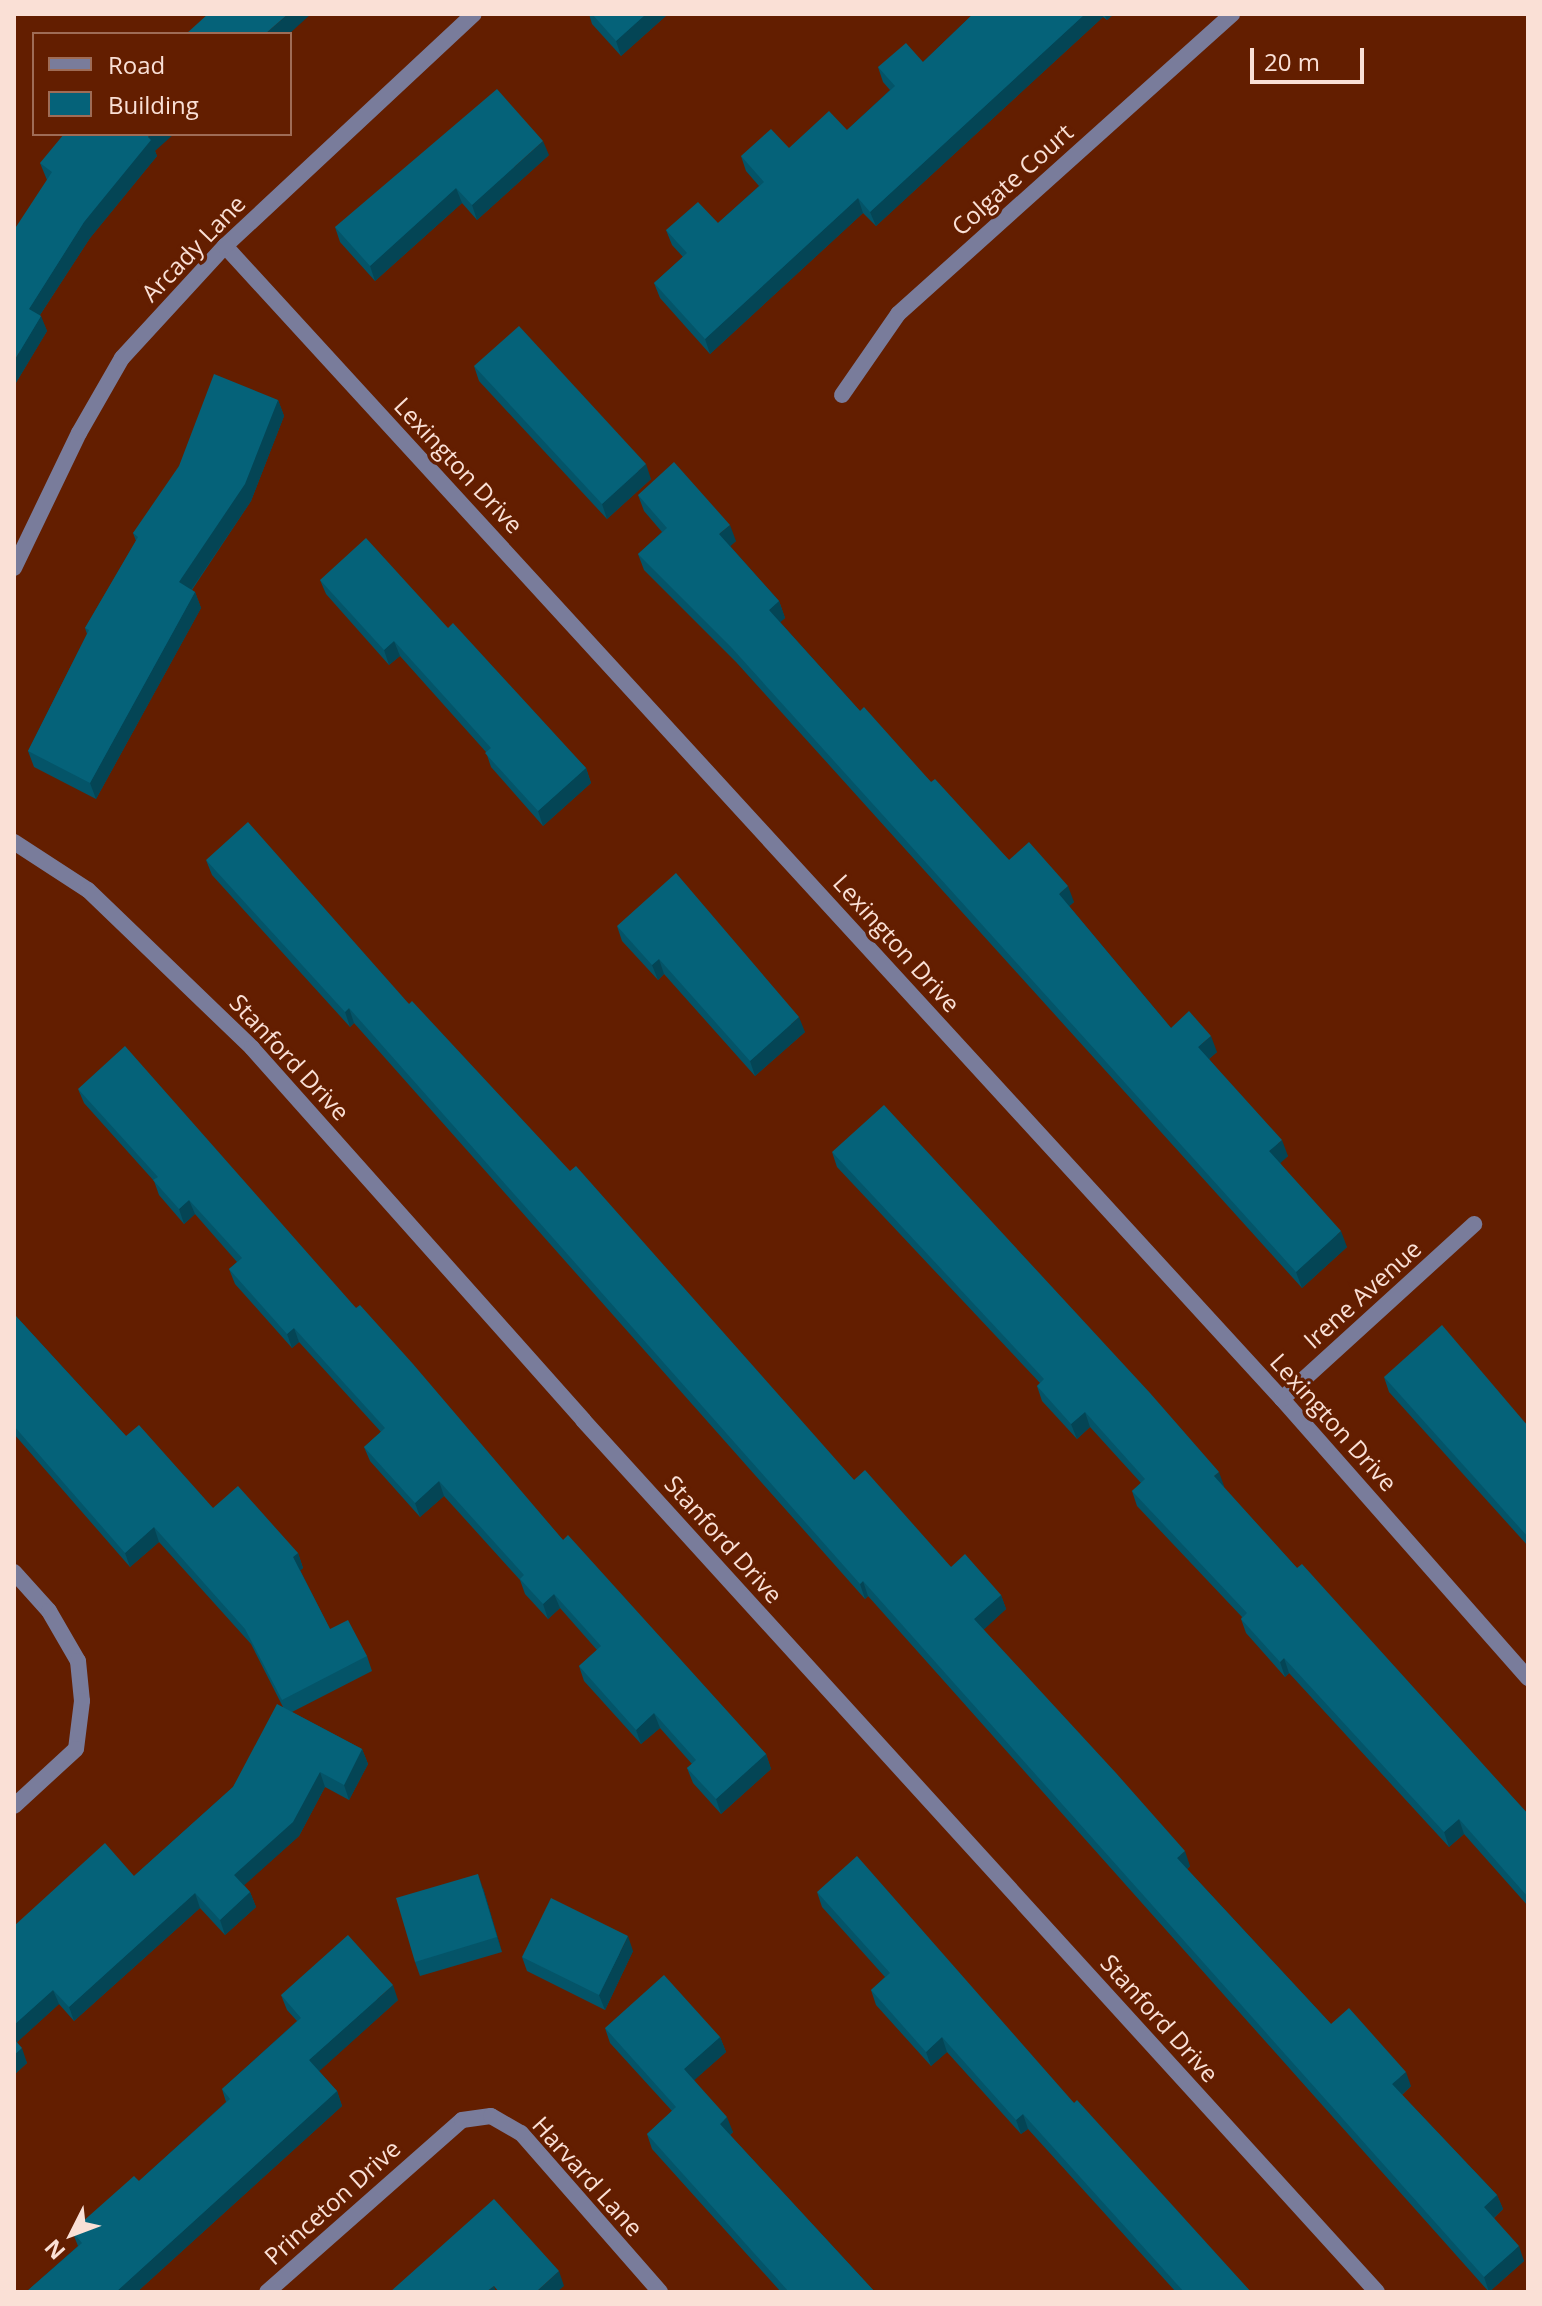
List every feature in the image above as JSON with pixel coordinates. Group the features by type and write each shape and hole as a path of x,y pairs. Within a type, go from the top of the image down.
{"street":[{"name":"Arcady Lane","path":"14,568 79,433 122,358 225,246 474,14"},
{"name":"Colgate Court","path":"842,395 898,314 1232,14"},
{"name":"Lexington Drive","path":"225,246 1282,1399 1528,1678"},
{"name":"Stanford Drive","path":"14,842 88,890 252,1048 583,1420 1377,2292"},
{"name":"Irene Avenue","path":"1282,1399 1474,1224"},
{"path":"14,1572 49,1611 78,1661 82,1701 76,1749 14,1806"},
{"name":"Harvard Lane","path":"429,2147 462,2120 491,2116 521,2133 660,2292"},
{"name":"Princeton Drive","path":"267,2292 429,2147"}],"building":[{"path":"208,14 288,14 267,32 188,32"},
{"path":"592,14 646,14 616,41"},
{"path":"973,14 1085,14 870,212 858,198 705,339 654,283 687,253 666,230 698,202 718,223 764,182 741,156 771,129 789,148 829,111 847,130 895,86 878,67 906,43 923,62"},
{"path":"497,89 543,141 472,205 456,188 370,266 335,227"},
{"path":"62,136 149,136 151,140 84,222 29,309 41,316 14,361 14,230 52,172 40,163"},
{"path":"519,326 646,464 602,504 474,366"},
{"path":"214,374 278,400 245,484 179,582 195,592 90,783 28,751 89,630 85,628 138,537 133,533 179,466"},
{"path":"674,462 730,525 719,534 779,601 769,610 860,711 864,707 931,782 935,779 1009,860 1029,842 1068,886 1059,894 1171,1028 1189,1011 1211,1036 1198,1047 1282,1140 1269,1151 1341,1231 1296,1272 730,646 638,554 667,528 638,495"},
{"path":"366,538 448,628 453,623 586,768 538,811 485,753 491,748 394,641 384,650 320,580"},
{"path":"248,822 409,1004 412,1001 570,1171 576,1166 854,1480 865,1470 951,1567 965,1554 1001,1595 974,1619 1185,1851 1177,1858 1331,2024 1349,2008 1406,2072 1392,2084 1497,2195 1484,2207 1519,2246 1484,2277 863,1581 860,1584 349,1008 345,1012 206,860"},
{"path":"676,873 799,1017 750,1061 659,959 652,965 617,926"},
{"path":"125,1046 356,1308 360,1305 413,1364 563,1540 568,1535 766,1754 716,1799 687,1768 696,1760 654,1713 636,1730 579,1666 601,1646 554,1594 543,1604 520,1579 524,1575 439,1481 415,1503 364,1447 385,1428 294,1328 287,1334 229,1269 242,1258 189,1200 179,1209 153,1180 158,1177 78,1089"},
{"path":"884,1105 1150,1393 1219,1472 1214,1476 1297,1568 1302,1564 1528,1814 1528,1897 1459,1819 1444,1832 1284,1658 1280,1662 1241,1619 1247,1613 1132,1491 1145,1479 1085,1412 1071,1424 1037,1386 1044,1379 832,1152"},
{"path":"14,1314 126,1436 139,1425 213,1508 238,1486 298,1553 293,1557 330,1629 348,1620 367,1656 282,1700 245,1629 154,1527 125,1553 14,1426"},
{"path":"1442,1325 1528,1426 1528,1537 1384,1377"},
{"path":"277,1704 362,1749 344,1785 320,1772 293,1822 234,1875 250,1892 220,1920 195,1893 69,2007 53,1990 14,2025 14,1926 105,1843 134,1876 233,1787"},
{"path":"857,1856 1074,2103 1077,2100 1251,2292 1184,2292 1023,2114 1016,2120 942,2037 926,2052 871,1990 890,1973 817,1892"},
{"path":"478,1874 497,1937 415,1962 396,1898"},
{"path":"551,1898 628,1936 599,1995 522,1957"},
{"path":"348,1935 393,1985 309,2060 337,2091 116,2292 26,2292 82,2243 72,2231 134,2176 139,2181 230,2099 222,2089 301,2018 281,1995"},
{"path":"664,1975 720,2037 684,2069 727,2117 720,2124 875,2292 789,2292 647,2134 676,2107 605,2028"},
{"path":"14,2039 22,2048 14,2055"},
{"path":"494,2199 559,2271 536,2292 499,2292 494,2286 486,2292 390,2292"}]}
